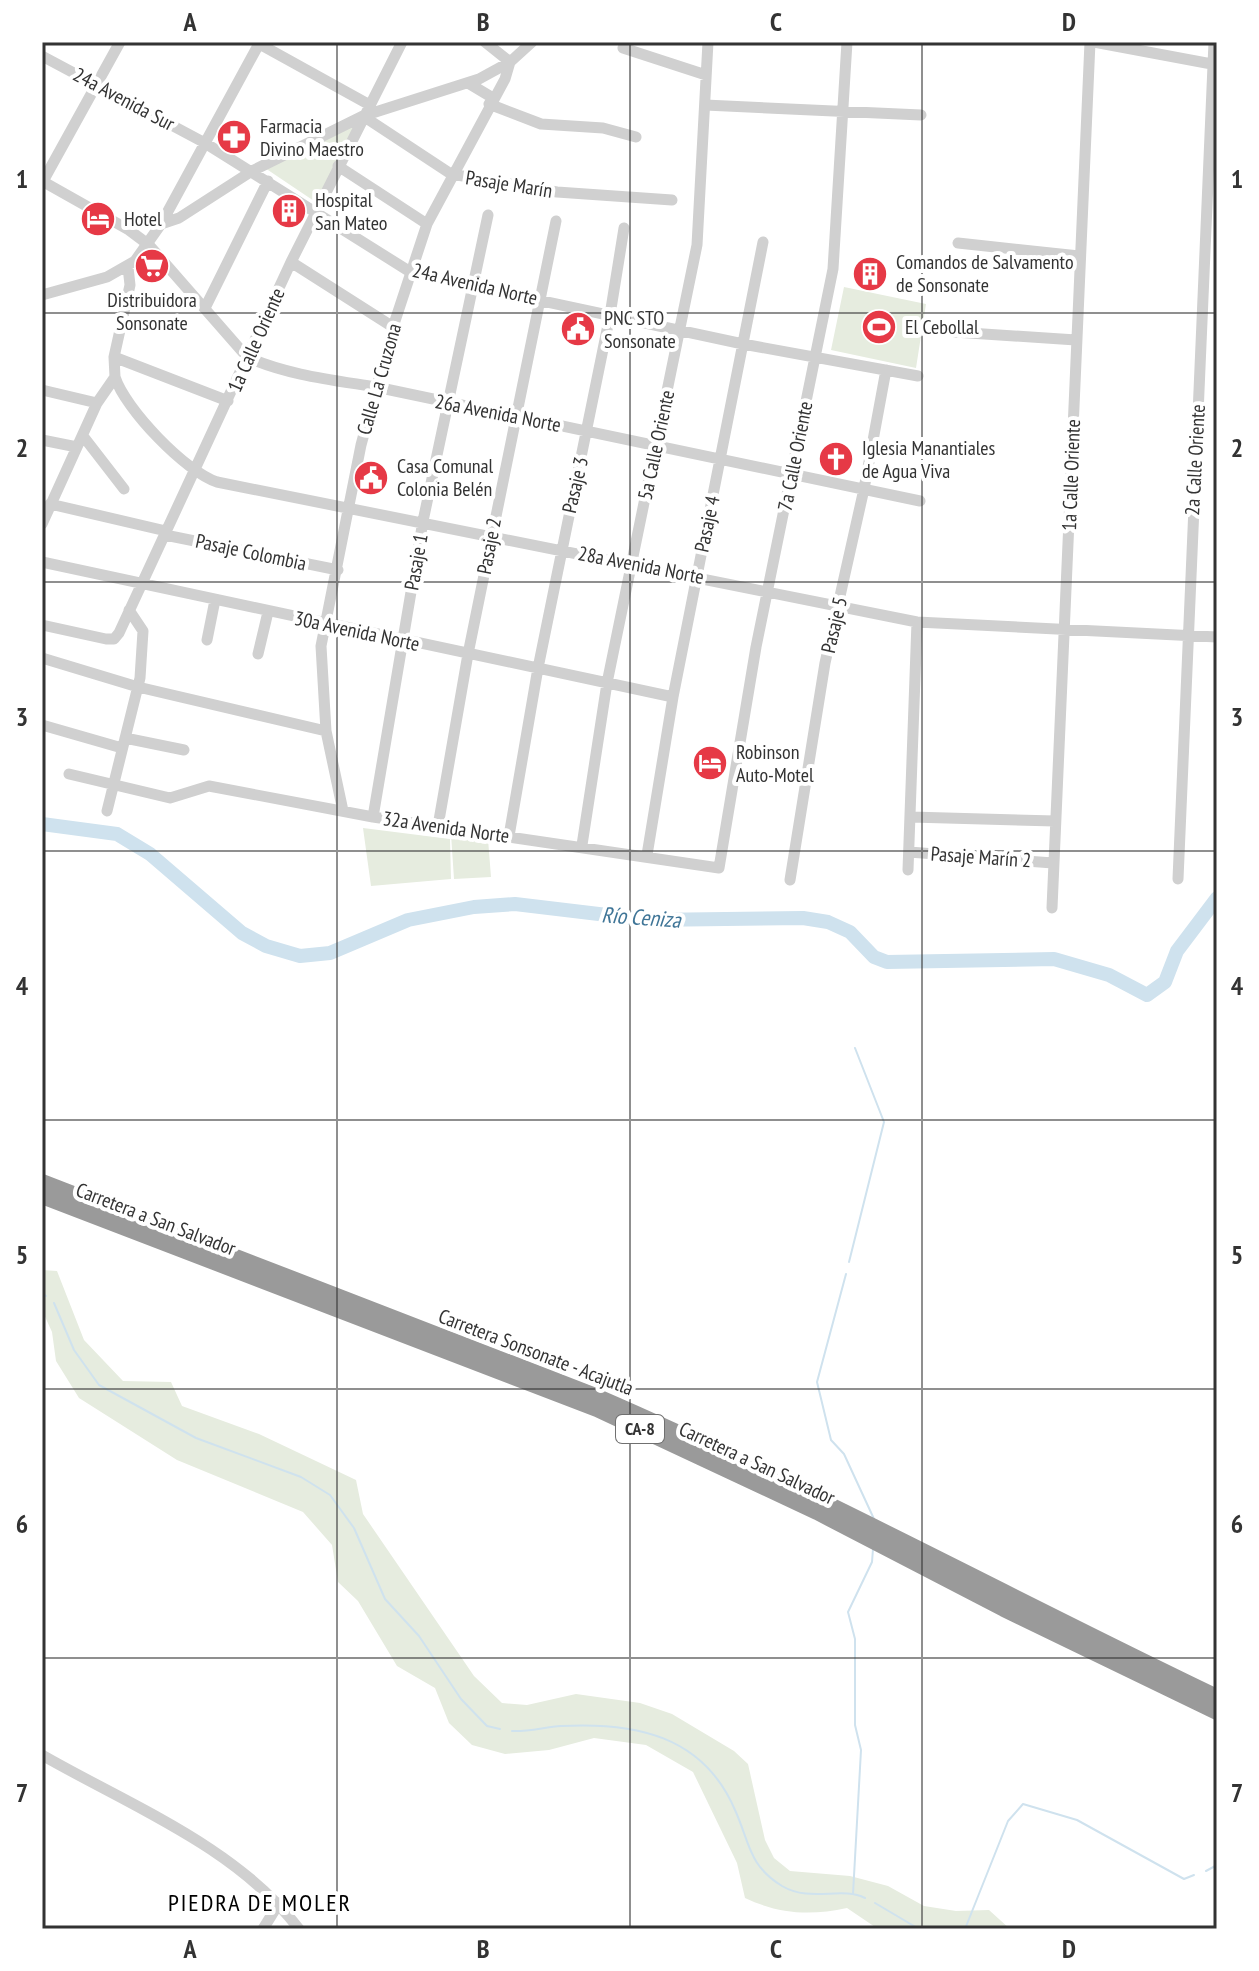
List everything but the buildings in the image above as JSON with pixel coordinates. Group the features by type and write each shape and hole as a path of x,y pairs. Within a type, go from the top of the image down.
{"highway":[{"name":"Carretera Sonsonate - Acajutla","path":"42,1182 669,1427 1051,1619 1217,1697"},
{"name":"Carretera a San Salvador","path":"42,1196 597,1409 817,1512 1017,1615 1217,1712"}],"street":[{"path":"120,42 42,182 129,230 205,308 247,357"},
{"name":"1a Calle Oriente","path":"42,625 114,639 291,262 402,42"},
{"path":"485,42 510,62"},
{"path":"161,224 179,218 252,171 366,110 468,83 510,62 532,42"},
{"name":"5a Calle Oriente","path":"582,845 607,683 697,245 708,42"},
{"name":"7a Calle Oriente","path":"719,868 768,592 836,247 847,42"},
{"path":"1092,42 1215,64"},
{"name":"1a Calle Oriente","path":"1052,908 1079,256 1092,42"},
{"name":"2a Calle Oriente","path":"1178,879 1214,42"},
{"path":"42,295 85,284 128,267 145,249 258,43"},
{"name":"Pasaje Marín","path":"258,43 366,110 451,174 557,192 672,200"},
{"path":"623,48 706,75"},
{"name":"24a Avenida Sur","path":"42,56 205,143"},
{"name":"Calle La Cruzona","path":"343,811 326,731 320,658 324,624 349,508 376,387 427,224 510,62"},
{"path":"468,83 491,101 541,124 603,128 636,137"},
{"path":"705,105 921,115"},
{"name":"24a Avenida Norte","path":"205,143 412,273 743,344 918,376"},
{"path":"338,166 427,224"},
{"path":"205,308 268,181"},
{"name":"Pasaje 1","path":"373,817 423,521 488,215"},
{"name":"Pasaje 2","path":"438,826 491,535 556,221"},
{"name":"Pasaje 3","path":"509,836 560,549 587,431 624,228"},
{"name":"Pasaje 4","path":"647,855 673,697 763,242"},
{"path":"958,243 1079,256"},
{"path":"291,262 393,327"},
{"path":"42,524 48,500 97,403 115,377 114,357 130,285 128,267"},
{"path":"954,332 1076,340"},
{"path":"114,357 228,401"},
{"name":"26a Avenida Norte","path":"247,357 306,376 376,387 450,405 920,501"},
{"name":"Pasaje 5","path":"790,880 825,663 864,489 886,370"},
{"name":"28a Avenida Norte","path":"115,377 124,397 193,471 217,482 917,622 1064,632 1217,637"},
{"path":"42,390 97,403"},
{"path":"42,440 80,441 124,489"},
{"name":"Pasaje Colombia","path":"48,500 165,533 338,570"},
{"name":"30a Avenida Norte","path":"42,562 673,697"},
{"path":"207,640 215,600"},
{"path":"107,811 138,687 143,631 129,610"},
{"path":"258,654 268,612"},
{"path":"908,870 917,622"},
{"path":"43,660 138,687 326,731"},
{"path":"42,725 124,743 184,750"},
{"path":"69,774 114,785"},
{"name":"32a Avenida Norte","path":"114,785 177,798 195,788 209,786 373,817 582,845 719,868"},
{"path":"911,817 1055,821"},
{"name":"Pasaje Marín 2","path":"909,852 1053,863"},
{"path":"42,1755 121,1797 207,1850 279,1903 299,1929"},
{"path":"263,1929 279,1903"}],"shaded area":[{"path":"356,123 317,203 265,168"},
{"name":"El Cebollal","path":"844,287 926,304 916,368 831,350"},
{"path":"363,828 450,839 451,879 371,886"},
{"path":"451,834 488,839 491,877 454,879"},
{"path":"42,1270 57,1271 84,1340 123,1381 171,1382 182,1406 259,1434 356,1480 363,1514 474,1676 502,1703 527,1705 576,1694 640,1703 672,1714 734,1751 748,1764 765,1840 774,1858 790,1871 850,1876 888,1886 924,1906 956,1911 989,1910 1010,1929 878,1929 847,1908 795,1912 758,1903 745,1898 737,1863 693,1772 646,1745 594,1738 549,1750 505,1754 472,1745 449,1723 435,1688 397,1666 358,1601 338,1582 332,1545 303,1512 177,1460 79,1398 56,1361 52,1332 42,1310"}],"waterway":[{"name":"Río Ceniza","path":"42,824 117,834 150,854 242,933 266,946 300,956 330,953 408,920 474,907 515,904 649,920 803,918 828,922 850,932 874,957 887,962 1054,959 1109,975 1147,995 1165,982 1177,951 1217,898"},
{"path":"849,1262 884,1122 855,1048"},
{"path":"846,1274 817,1382 831,1440 844,1454 874,1519"},
{"path":"42,1293 46,1296"},
{"path":"54,1303 74,1350 99,1385 196,1438 301,1477 330,1495 354,1528 385,1599 419,1636 461,1699 487,1726 500,1729"},
{"path":"853,1894 861,1750 855,1725 855,1639 848,1612 872,1562 873,1549"},
{"path":"512,1731 588,1725 640,1731 663,1738 685,1749 705,1765 721,1785 735,1810 751,1852 771,1878 793,1891 846,1893 865,1898"},
{"path":"965,1929 1008,1821 1023,1804 1077,1820 1184,1879 1194,1875"},
{"path":"1206,1871 1217,1865"},
{"path":"875,1903 919,1929"}],"place":[{"name":"Farmacia Divino Maestro","path":"234,137"},
{"name":"Hospital San Mateo","path":"289,211"},
{"name":"Hotel","path":"98,219"},
{"name":"Distribuidora Sonsonate","path":"152,266"},
{"name":"Comandos de Salvamento de Sonsonate","path":"870,274"},
{"name":"El Cebollal","path":"879,327"},
{"name":"PNC STO Sonsonate","path":"578,329"},
{"name":"Iglesia Manantiales de Agua Viva","path":"836,459"},
{"name":"Casa Comunal Colonia Belén","path":"371,478"},
{"name":"Robinson Auto-Motel","path":"710,763"}],"district":[{"name":"PIEDRA DE MOLER","path":"260,1903"}]}
